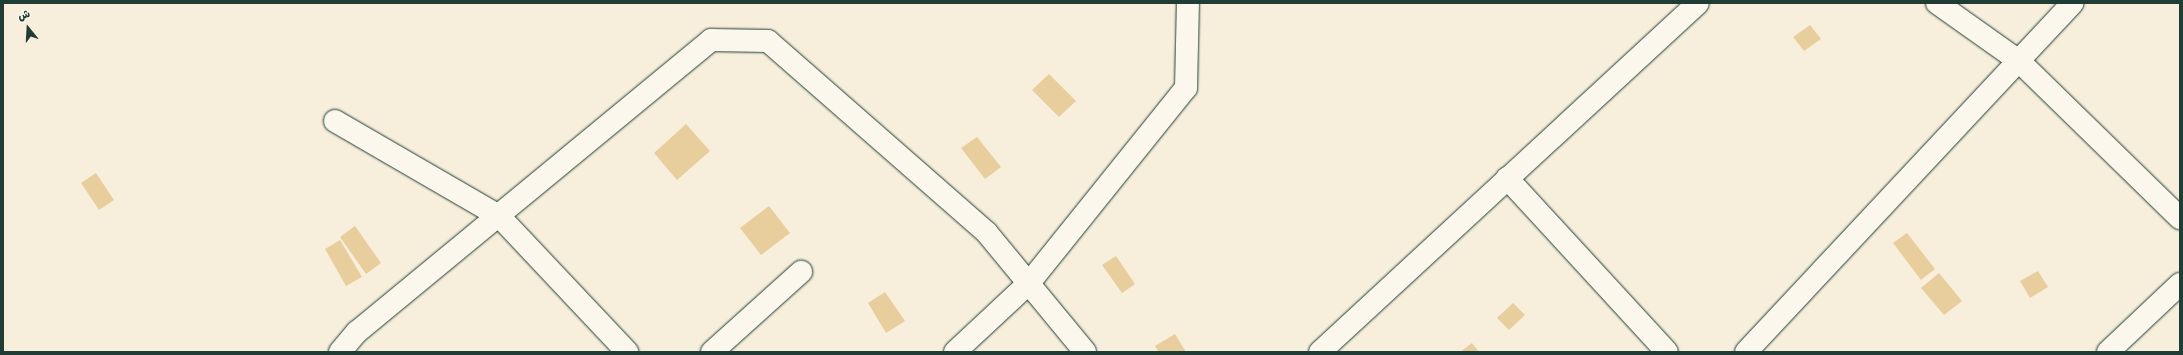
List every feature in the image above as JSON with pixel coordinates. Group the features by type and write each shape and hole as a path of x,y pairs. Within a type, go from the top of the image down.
{"street":[{"path":"955,352 1029,284 1186,88 1188,3"},
{"path":"1320,352 1698,3"},
{"path":"1938,3 2019,61 2180,218"},
{"path":"1746,352 2073,3"},
{"path":"340,352 357,332 711,40 768,41 987,232 1085,352"},
{"path":"335,121 499,216 627,352"},
{"path":"1507,178 1667,352"},
{"path":"712,352 800,272"},
{"path":"2108,352 2180,284"}],"building":[{"path":"1810,25 1821,39 1804,51 1793,37"},
{"path":"1049,74 1076,101 1059,117 1032,90"},
{"path":"686,124 710,151 677,180 654,153"},
{"path":"977,137 1001,167 985,179 961,148"},
{"path":"96,173 114,200 99,210 81,183"},
{"path":"769,206 790,233 761,255 740,228"},
{"path":"355,226 381,263 366,274 340,237"},
{"path":"1907,233 1935,269 1921,280 1893,243"},
{"path":"340,240 362,277 346,286 325,249"},
{"path":"1116,256 1135,284 1122,293 1102,265"},
{"path":"2038,271 2048,287 2030,298 2020,281"},
{"path":"1939,273 1962,301 1944,315 1921,288"},
{"path":"885,292 905,321 886,333 868,303"},
{"path":"1513,303 1525,315 1509,330 1497,318"},
{"path":"1175,334 1186,352 1159,352 1155,346"},
{"path":"1472,343 1479,352 1460,352"}]}
